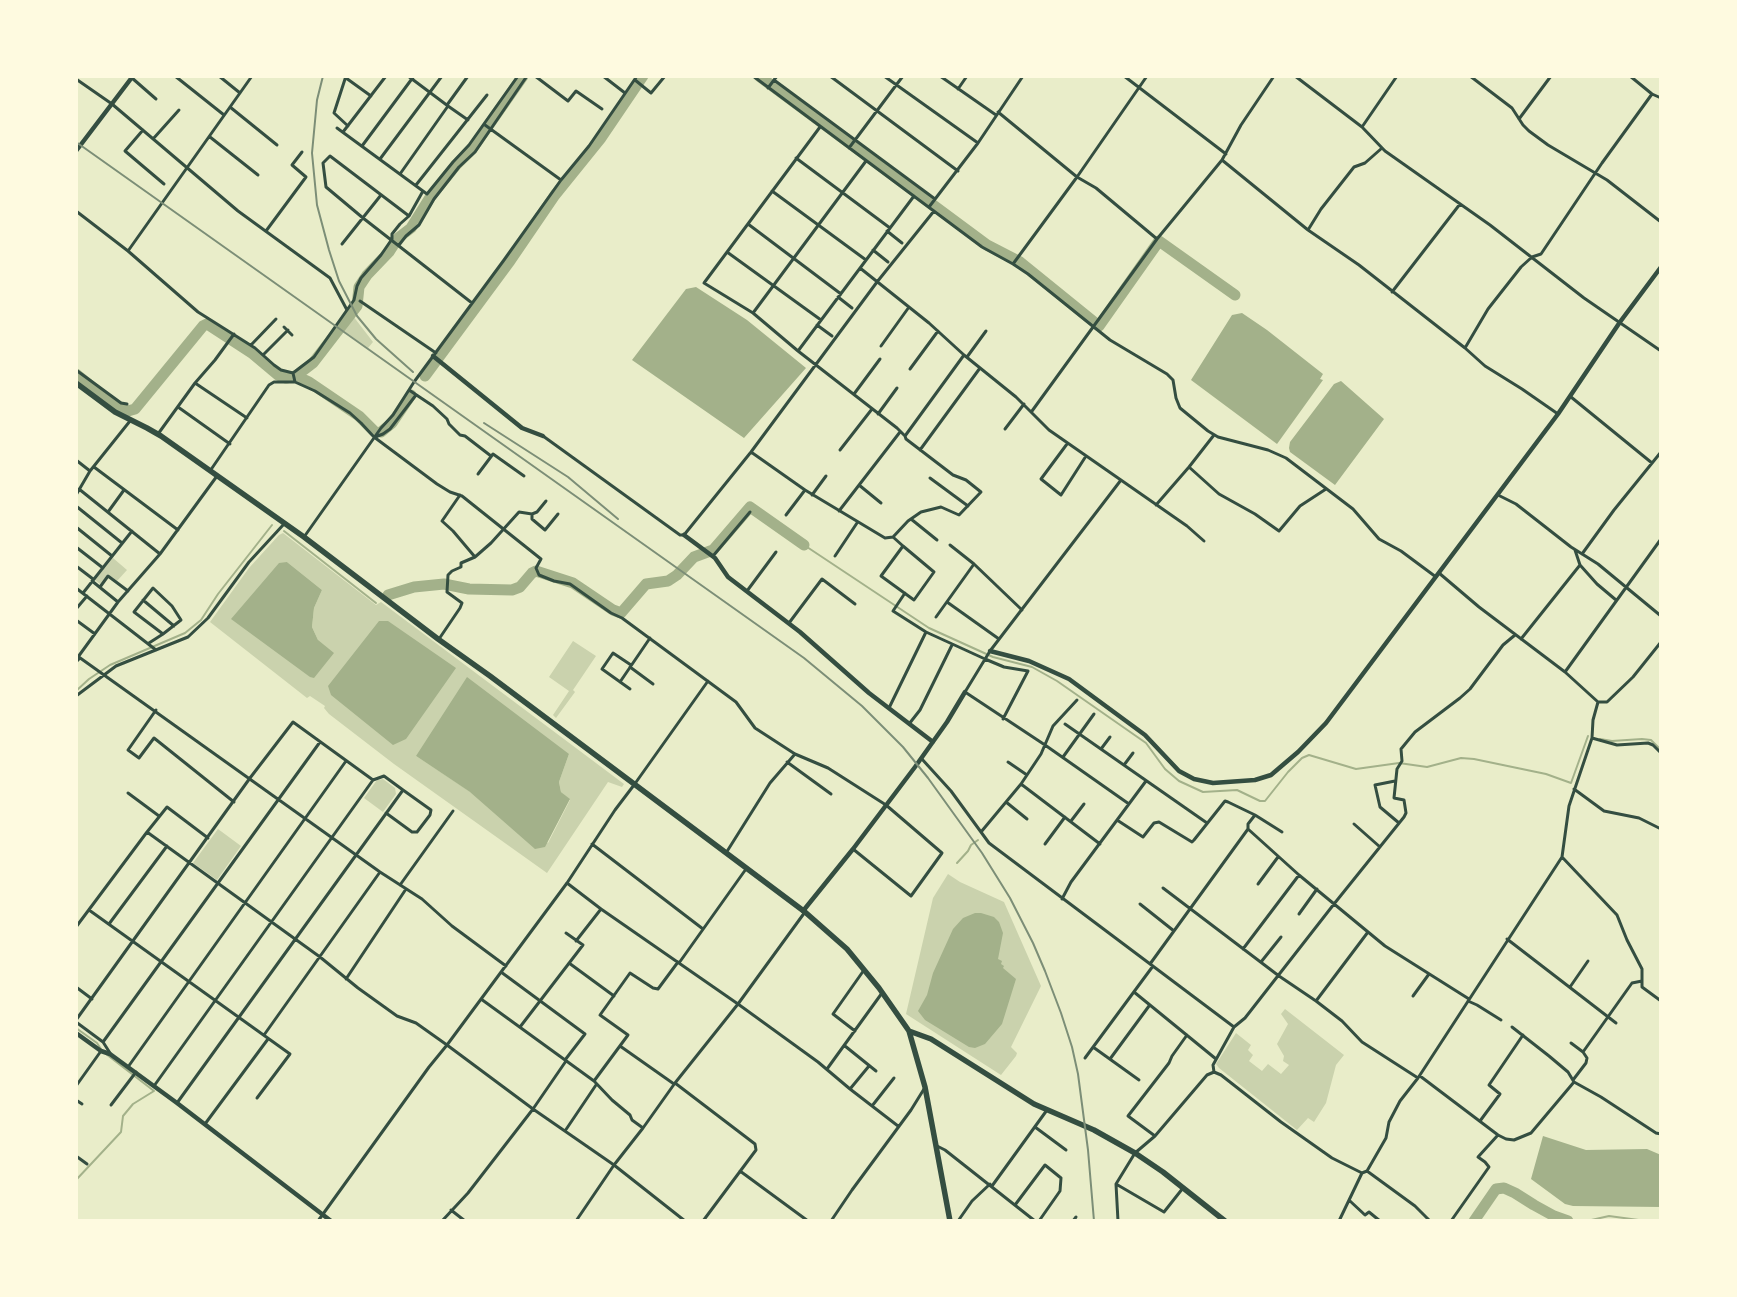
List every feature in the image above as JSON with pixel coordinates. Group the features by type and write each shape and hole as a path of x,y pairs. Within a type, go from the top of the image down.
{"highway":[{"path":"76,383 115,412 158,434 304,537 438,640 490,676 804,911 842,944 910,1031 925,1087 950,1221"},
{"path":"910,1031 930,1039 1009,1090 1047,1110 1094,1130 1135,1153 1225,1221"}],"street":[{"path":"175,76 224,115"},
{"path":"219,76 240,93"},
{"path":"128,251 252,76"},
{"path":"343,132 386,76"},
{"path":"380,159 442,76"},
{"path":"400,174 468,76"},
{"path":"337,128 427,194 452,162 469,145 518,76"},
{"path":"399,245 419,224 434,199 459,167 475,152 527,76"},
{"path":"535,76 568,101 576,90 602,109"},
{"path":"603,76 625,93"},
{"path":"304,537 561,180 589,146 636,78 651,92 665,76"},
{"path":"753,76 914,196 932,203"},
{"path":"830,76 958,171"},
{"path":"884,76 978,144"},
{"path":"850,147 903,76"},
{"path":"940,76 997,114 1077,177 1096,188 1157,239"},
{"path":"958,89 967,76"},
{"path":"932,203 978,144 1023,76"},
{"path":"1124,76 1226,154"},
{"path":"1015,261 1077,177 1147,76"},
{"path":"1032,411 1157,239 1222,160 1241,125 1274,76"},
{"path":"1294,76 1362,127 1382,148 1532,257 1584,298 1661,351"},
{"path":"1362,127 1397,76"},
{"path":"1470,76 1512,108 1523,125 1548,145 1595,173 1661,222"},
{"path":"1519,119 1551,76"},
{"path":"1630,76 1652,94 1661,98"},
{"path":"76,151 132,77 156,99"},
{"path":"348,126 334,113 346,77 370,96"},
{"path":"362,146 411,77 468,120"},
{"path":"76,79 112,104 238,211 330,278 346,310"},
{"path":"769,87 774,79 855,140 932,203 934,211 982,247 1015,261 1110,340 1167,374 1173,380 1180,408 1214,434 1268,450 1286,458 1358,514 1378,539 1438,575 1565,672 1598,702 1607,702 1633,677 1661,642"},
{"path":"1465,348 1488,309 1522,267 1532,257 1541,254 1595,173 1652,94"},
{"path":"416,186 487,96"},
{"path":"230,107 278,145"},
{"path":"153,139 179,110"},
{"path":"484,124 561,180"},
{"path":"751,452 812,495 885,538 893,537 921,512 941,507 959,515 981,492 966,480 953,475 920,450 872,408 798,351 753,313 704,283 820,127"},
{"path":"143,130 125,151 164,184"},
{"path":"210,137 258,175"},
{"path":"1308,230 1354,167 1365,163 1382,148"},
{"path":"266,231 306,177 292,165 302,152"},
{"path":"409,216 330,156 323,163 326,186 472,303"},
{"path":"796,158 842,192 902,243"},
{"path":"1222,160 1308,230 1359,265 1465,348 1485,366 1522,388 1558,414"},
{"path":"753,313 866,161"},
{"path":"293,373 314,357 354,300 361,278 392,240 392,234 409,216 423,191"},
{"path":"772,191 866,260"},
{"path":"342,244 381,195"},
{"path":"798,351 914,196"},
{"path":"1392,292 1460,204"},
{"path":"684,535 751,452 877,282 934,211"},
{"path":"77,213 128,251 198,312 251,345 281,370 293,373"},
{"path":"748,224 841,294"},
{"path":"873,250 888,262"},
{"path":"727,252 821,320"},
{"path":"990,652 1029,661 1069,679 1146,735 1172,764 1186,776 1203,782 1214,783 1256,780 1270,776 1318,732 1571,397 1620,322 1661,267"},
{"path":"860,268 1024,404 1044,426 1067,444 1187,526 1204,541"},
{"path":"838,297 852,308"},
{"path":"360,301 435,357 522,428 543,436 680,535 684,535 713,556 728,577 789,623 857,684 933,742"},
{"path":"881,346 909,307"},
{"path":"251,345 276,318"},
{"path":"817,325 832,336"},
{"path":"263,355 286,328 292,335"},
{"path":"910,369 938,331"},
{"path":"905,436 986,331"},
{"path":"158,434 234,334"},
{"path":"854,394 880,359"},
{"path":"920,450 980,368"},
{"path":"76,370 121,403 127,404"},
{"path":"293,373 295,382"},
{"path":"210,471 269,385 274,382 295,382 315,390 350,413 374,438 437,484 450,492 460,495 541,559 536,568 539,575 554,581 570,584 611,614 622,618 736,702 755,728 795,754 828,768 886,805 942,853 911,896 853,849"},
{"path":"195,383 247,418"},
{"path":"878,414 897,388"},
{"path":"409,390 433,406 460,435 465,436 491,456 493,454 524,476"},
{"path":"374,438 390,429 416,395"},
{"path":"1571,397 1652,462"},
{"path":"1005,429 1024,404"},
{"path":"178,407 230,444"},
{"path":"840,450 872,408"},
{"path":"76,495 90,472 131,420"},
{"path":"839,511 900,432"},
{"path":"1156,505 1189,467 1214,434"},
{"path":"1067,444 1041,479 1061,495 1086,456"},
{"path":"1582,554 1661,452"},
{"path":"478,474 491,456"},
{"path":"76,460 90,472"},
{"path":"1189,467 1219,494 1255,514 1279,531 1300,506 1326,489"},
{"path":"94,468 178,530"},
{"path":"76,662 78,656 118,602 160,554 217,476"},
{"path":"812,495 826,476"},
{"path":"930,478 968,506"},
{"path":"576,1221 614,1165 674,1084 738,1004 804,911 933,742 984,659 1122,480"},
{"path":"859,485 881,503"},
{"path":"80,490 160,554"},
{"path":"108,512 124,490"},
{"path":"786,515 805,490"},
{"path":"460,495 442,521 475,557"},
{"path":"1498,495 1516,504 1575,550 1598,564 1661,616"},
{"path":"438,640 462,603 447,592 448,575 462,567 462,563 475,557 491,543 519,512 532,514 537,512 546,501"},
{"path":"76,506 122,543"},
{"path":"713,556 750,512"},
{"path":"532,514 532,519 545,530 558,514"},
{"path":"911,519 937,540"},
{"path":"835,556 857,522"},
{"path":"76,696 116,666 188,637 208,618 249,562 284,524"},
{"path":"76,527 112,556"},
{"path":"76,536 80,530"},
{"path":"83,593 132,531"},
{"path":"893,537 934,572 914,600 882,576 903,546"},
{"path":"1565,672 1661,539"},
{"path":"950,545 974,564 1022,610"},
{"path":"76,547 103,568"},
{"path":"1575,550 1580,565 1597,584 1616,600"},
{"path":"747,591 776,552"},
{"path":"936,617 974,564"},
{"path":"1520,639 1580,565"},
{"path":"76,566 118,602"},
{"path":"100,587 108,576 128,591"},
{"path":"789,623 822,579 855,604"},
{"path":"76,588 156,650"},
{"path":"149,643 163,634 181,620 172,606 153,588 134,612 163,634"},
{"path":"905,594 893,611 926,632 1004,667 1028,671 1004,719"},
{"path":"76,610 87,596"},
{"path":"143,600 174,626"},
{"path":"947,602 1000,639"},
{"path":"76,620 95,634"},
{"path":"889,708 926,632"},
{"path":"1214,1072 1213,1065 1234,1027 1245,1018 1279,976 1406,813 1404,800 1394,798 1397,769 1402,761 1401,749 1415,732 1460,698 1470,688 1503,645 1515,635"},
{"path":"620,682 650,638"},
{"path":"910,724 920,710 952,645"},
{"path":"630,689 602,669 613,653 653,684"},
{"path":"78,656 380,872 422,899 452,926 506,966"},
{"path":"318,1221 429,1067 567,883 592,844 708,682"},
{"path":"965,692 1063,757 1129,804"},
{"path":"981,832 1021,784 1045,745 1053,726 1077,700"},
{"path":"1339,1221 1362,1173 1367,1171 1386,1138 1389,1122 1400,1101 1419,1077 1562,857 1569,806 1592,738 1593,720 1598,702"},
{"path":"156,710 128,750 139,758 154,738 234,802"},
{"path":"1063,757 1094,714"},
{"path":"110,1054 103,1042 76,1021 250,778 293,722 373,780"},
{"path":"1065,724 1207,823"},
{"path":"1101,749 1110,737"},
{"path":"1592,738 1617,745 1648,743 1661,753"},
{"path":"103,1042 320,742"},
{"path":"1124,765 1133,753"},
{"path":"726,854 770,783 795,754"},
{"path":"921,758 951,791 988,843 1234,1027"},
{"path":"128,1067 346,761"},
{"path":"787,762 831,794"},
{"path":"1008,762 1027,775"},
{"path":"154,1086 373,780 384,776 431,810 430,815 418,832 412,832 386,813"},
{"path":"1062,899 1071,882 1146,780"},
{"path":"1395,781 1374,785 1380,807 1399,823"},
{"path":"1021,784 1100,844"},
{"path":"1574,789 1604,811 1639,818 1661,830"},
{"path":"177,1103 403,790"},
{"path":"128,793 159,816"},
{"path":"1117,820 1143,837 1154,823 1159,822 1192,842 1225,801 1255,815 1282,832"},
{"path":"1006,802 1027,819"},
{"path":"1071,821 1084,804"},
{"path":"76,927 167,807 208,838"},
{"path":"400,885 453,811"},
{"path":"1085,1058 1134,992 1174,931 1248,829 1248,824 1255,815"},
{"path":"1045,844 1065,817"},
{"path":"1354,824 1380,846"},
{"path":"1248,829 1317,890 1391,950 1501,1020"},
{"path":"147,832 296,939 397,1016 416,1024 447,1045 533,1109 614,1165 685,1221"},
{"path":"592,844 703,929"},
{"path":"109,924 166,846"},
{"path":"1258,884 1278,856"},
{"path":"1562,857 1617,915 1642,969 1642,986 1661,1001"},
{"path":"564,1131 628,1035 600,1016 630,973 653,988 658,989 679,963 746,868"},
{"path":"264,1035 380,872"},
{"path":"1244,949 1299,874"},
{"path":"567,883 827,1069 850,1090 898,1126"},
{"path":"1163,888 1279,976 1316,1001 1342,1022 1362,1042 1419,1077 1506,1139 1514,1140 1531,1133 1574,1081 1586,1063 1587,1058 1571,1043"},
{"path":"346,979 406,889"},
{"path":"1299,914 1317,890"},
{"path":"1140,904 1174,931"},
{"path":"576,941 602,909"},
{"path":"89,910 290,1054 257,1098"},
{"path":"1316,1001 1368,932"},
{"path":"520,1027 583,945 566,933"},
{"path":"1261,962 1281,937"},
{"path":"1508,939 1616,1023"},
{"path":"1570,987 1588,961"},
{"path":"569,964 614,996"},
{"path":"855,1031 833,1014 864,970"},
{"path":"442,1221 468,1192 533,1109 585,1034 501,972"},
{"path":"1413,996 1429,974"},
{"path":"1582,1052 1632,983 1642,981"},
{"path":"76,987 92,998"},
{"path":"1134,992 1216,1059"},
{"path":"827,1069 882,993"},
{"path":"481,998 595,1083 630,1115 632,1120 643,1128"},
{"path":"1110,1059 1149,1006"},
{"path":"1512,1028 1562,1067 1574,1081 1656,1133 1661,1134"},
{"path":"76,1033 101,1052 110,1054 136,1072 330,1221"},
{"path":"1155,1136 1128,1116 1169,1063 1187,1035"},
{"path":"1480,1121 1500,1094 1489,1085 1523,1035"},
{"path":"205,1124 268,1039"},
{"path":"620,1046 755,1144 756,1150 703,1221"},
{"path":"845,1046 876,1071"},
{"path":"1093,1047 1139,1080"},
{"path":"76,1086 101,1052"},
{"path":"850,1090 869,1066"},
{"path":"111,1104 136,1072"},
{"path":"1118,1221 1116,1184 1135,1153 1155,1136 1207,1074 1214,1072 1222,1075 1315,1146 1362,1173"},
{"path":"872,1106 894,1078"},
{"path":"831,1221 911,1110 925,1087"},
{"path":"76,1100 82,1104"},
{"path":"958,1221 972,1201 991,1185 1047,1110"},
{"path":"1035,1127 1066,1150"},
{"path":"1451,1221 1489,1167 1486,1162 1478,1157 1498,1135"},
{"path":"937,1146 946,1150 1035,1221"},
{"path":"76,1156 87,1164"},
{"path":"1016,1205 1045,1166 1061,1178 1060,1191 1039,1221"},
{"path":"740,1171 808,1221"},
{"path":"1367,1171 1415,1206 1430,1221"},
{"path":"1116,1184 1164,1212 1183,1188"},
{"path":"1350,1201 1365,1215 1369,1212 1380,1221"},
{"path":"451,1210 465,1221"},
{"path":"1073,1221 1076,1217"}],"shaded area":[{"path":"696,287 747,320 806,368 744,438 632,360 686,289"},
{"path":"1242,313 1323,374 1320,379 1323,380 1277,444 1191,380 1232,315"},
{"path":"353,316 373,342 368,348 340,328"},
{"path":"1341,381 1384,419 1335,485 1290,452 1289,448 1290,442 1334,384"},
{"path":"283,533 376,605 381,602 624,784 622,787 608,782 547,873 394,764 329,714 324,708 325,706 310,696 307,698 210,622 249,568","holes":["287,562 322,590 314,608 312,627 318,640 310,677","569,754 559,782 561,792 570,800 548,843 416,756"]},
{"path":"113,558 127,570 117,581 108,574 100,584 95,580"},
{"path":"287,562 322,590 314,608 312,627 318,640 334,653 314,678 310,677 231,619 279,563"},
{"path":"379,621 388,621 456,668 406,739 393,745 331,695 328,686"},
{"path":"573,641 596,656 573,690 575,692 556,718 553,715 569,691 549,677"},
{"path":"467,677 569,754 559,782 561,792 570,799 545,847 535,849 470,792 416,756"},
{"path":"383,779 395,788 396,794 383,812 364,798 377,780"},
{"path":"218,829 241,846 217,880 193,863"},
{"path":"948,874 960,882 1004,902 1041,986 1011,1047 1017,1053 1016,1056 1001,1075 906,1014 933,898"},
{"path":"975,913 994,917 999,922 1003,933 998,959 1002,961 1003,968 1016,979 1002,1024 985,1044 975,1048 969,1047 925,1020 918,1011 927,995 933,973 953,929 963,918"},
{"path":"1285,1009 1344,1055 1336,1065 1326,1103 1314,1122 1308,1118 1297,1130 1216,1064 1236,1033 1251,1045 1248,1050 1253,1055 1249,1061 1262,1071 1268,1064 1281,1074 1289,1065 1283,1061 1284,1056 1277,1044 1288,1024 1281,1014"},
{"path":"1543,1136 1586,1150 1647,1149 1661,1155 1661,1207 1573,1206 1565,1204 1531,1179"}],"waterway":[{"path":"76,374 112,403 128,411 135,409 203,326 207,324 253,354 278,375 286,378 296,376 313,363 357,306 359,287 367,275 389,252 398,238 411,228 431,196 456,165 472,149 523,76"},
{"path":"425,376 510,261 555,195 601,138 643,76"},
{"path":"759,76 987,245 1020,262 1099,326 1159,241 1235,295"},
{"path":"296,376 309,382 359,416 374,431"},
{"path":"381,432 392,423 411,395"},
{"path":"388,595 414,587 444,584 469,589 512,590 520,587 536,571 573,583 613,610 621,613 646,584 668,581 677,575 694,557 713,550 750,507 804,545"},
{"path":"76,691 89,679 110,665 185,633 201,620 218,594 272,525"},
{"path":"284,531 376,603"},
{"path":"804,545 929,628 993,657 1032,667 1057,681 1146,743 1165,769 1179,781 1203,792 1237,790 1260,801 1265,801 1288,772 1302,758 1309,755 1356,769 1399,763 1427,767 1461,758 1474,759 1546,774 1571,783 1588,736"},
{"path":"1600,739 1612,741 1651,740 1661,750"},
{"path":"957,863 971,845 978,840"},
{"path":"76,1028 97,1043 101,1049"},
{"path":"76,1180 121,1132 123,1116 133,1104 154,1091 106,1054"},
{"path":"1474,1221 1496,1189 1504,1188 1554,1216 1568,1221"},
{"path":"1587,1221 1609,1216 1646,1221"}],"railway":[{"path":"323,76 317,100 312,153 317,205 329,250 339,281 357,316 376,339 413,372"},
{"path":"76,142 804,658 862,706 903,747 928,778 982,853 1010,898 1045,971 1072,1047 1078,1074 1088,1150 1094,1221"},
{"path":"484,423 568,477 618,519"}]}
